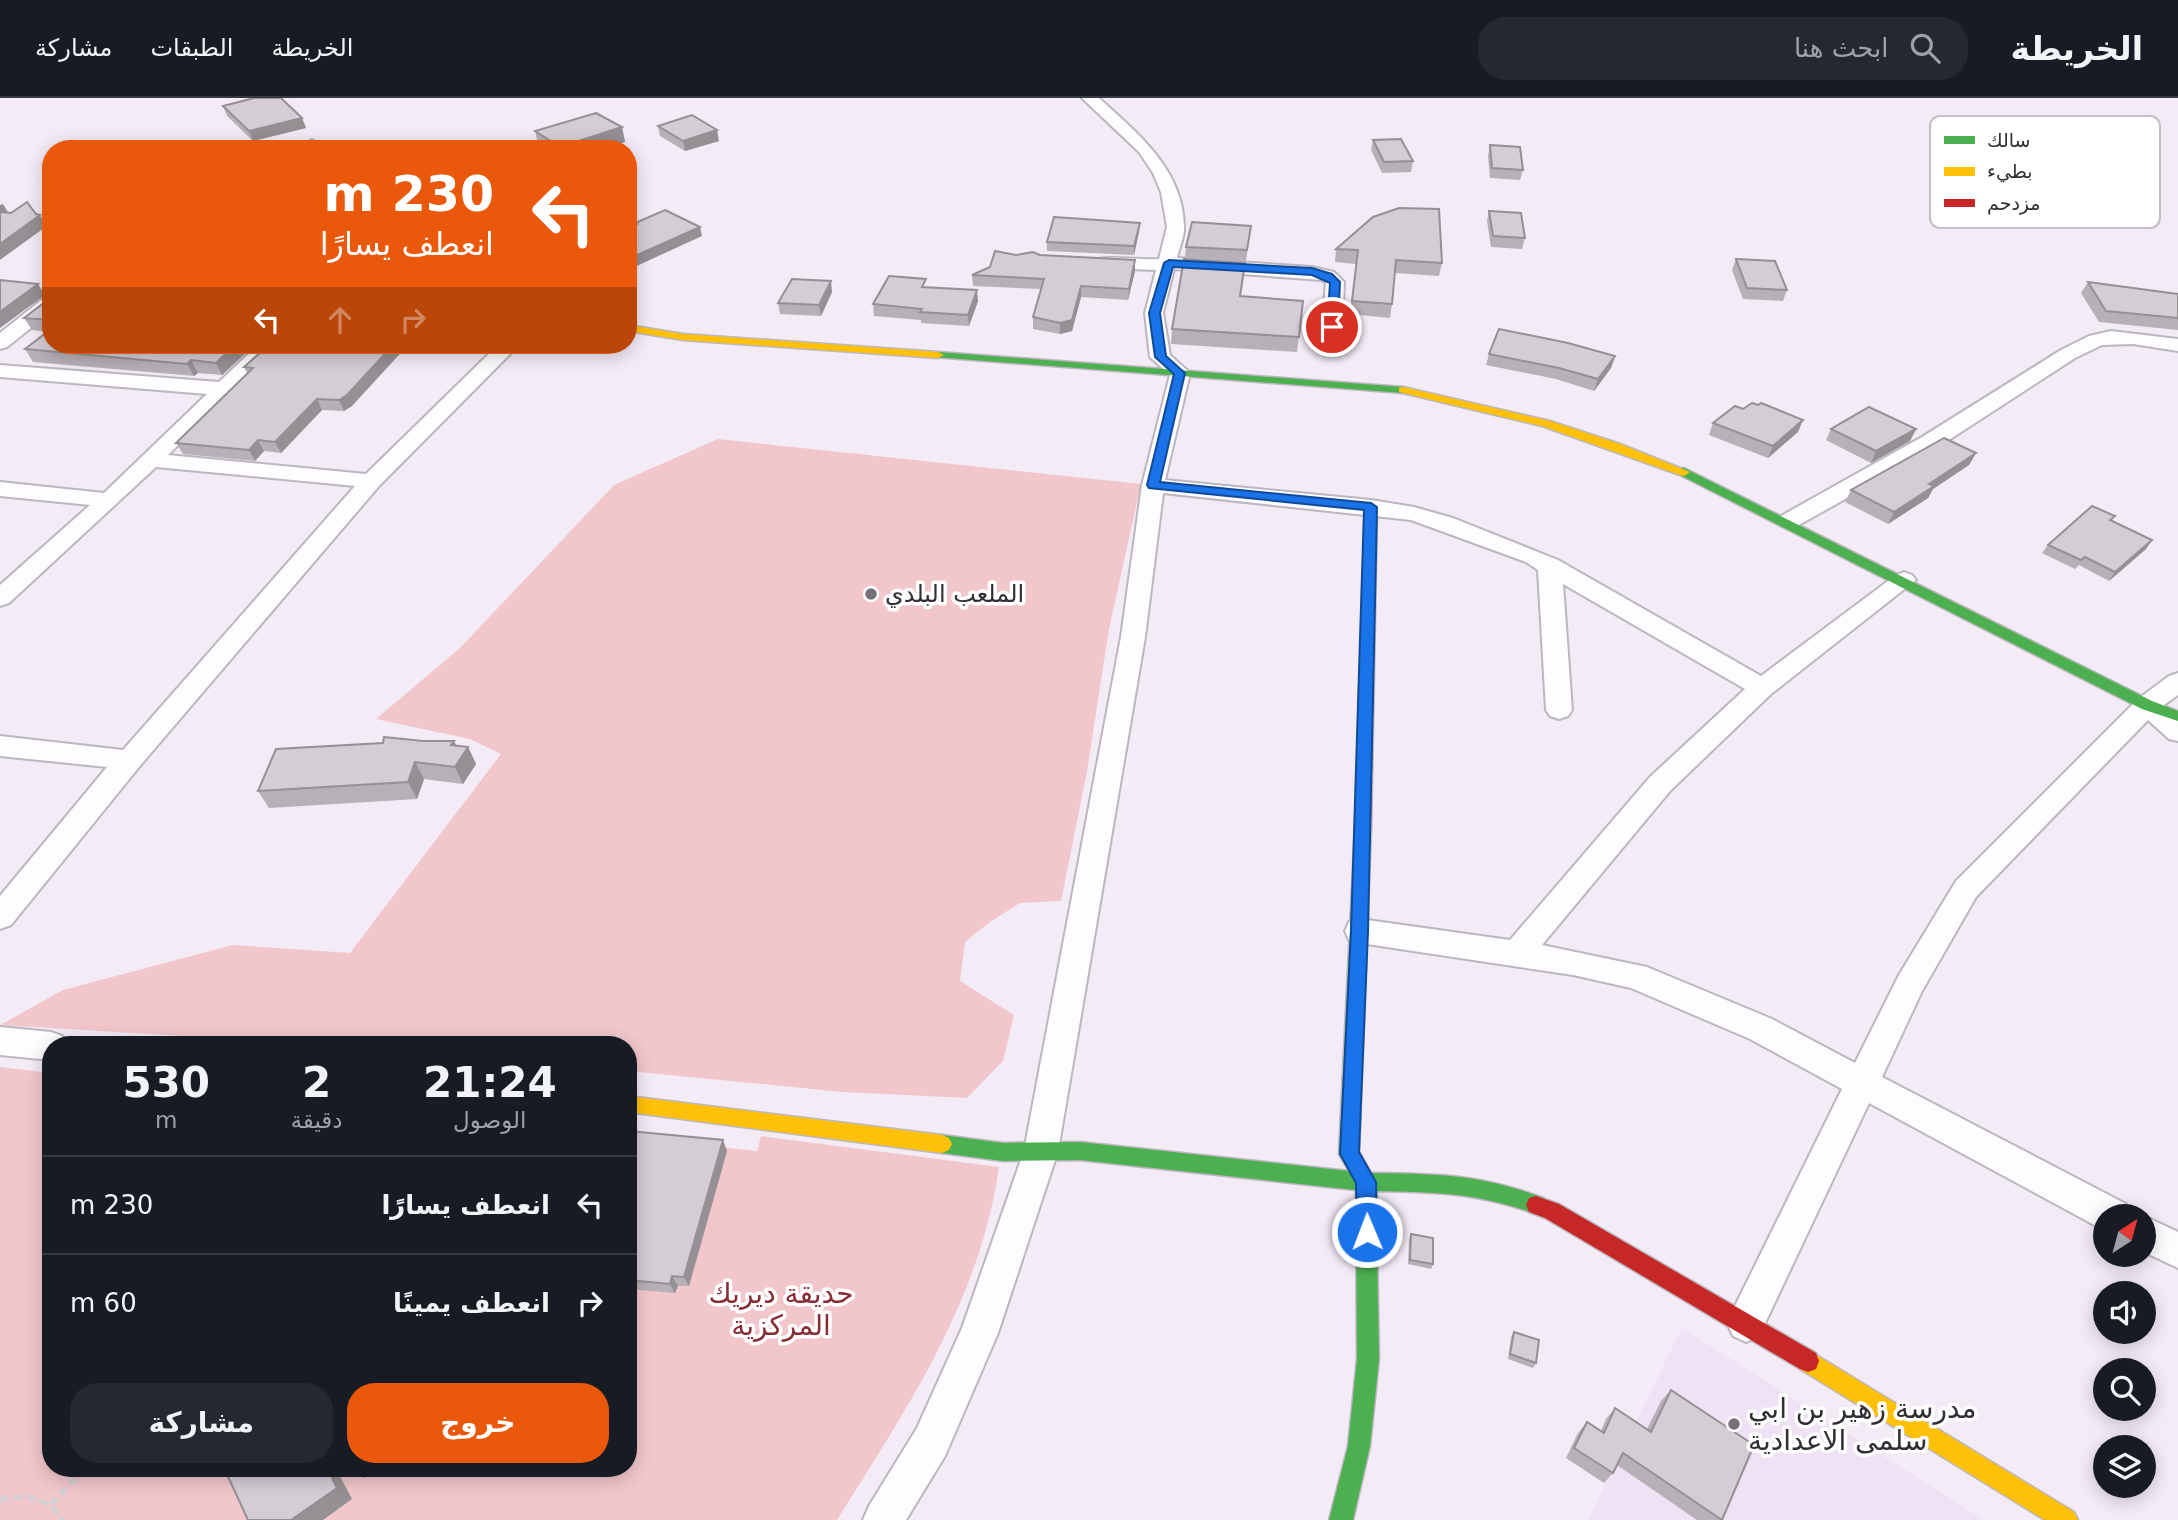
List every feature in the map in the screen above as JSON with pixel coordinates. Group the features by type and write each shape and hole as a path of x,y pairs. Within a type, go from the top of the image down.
{"street":[{"path":"1090,98 1145,149 1170,192 1177,227 1154,313 1160,357 1180,373"},
{"path":"1078,261 1143,266 1169,263 1312,272 1328,276 1335,282 1332,327"},
{"path":"0,343 42,309"},
{"path":"637,329 734,341 1390,387 1507,412 1585,435 1662,463 1789,522 2147,705 2178,716"},
{"path":"1789,522 1930,442 2068,354 2096,340 2110,337 2178,345"},
{"path":"0,598 109,500 260,354"},
{"path":"0,917 130,760 371,481 500,354"},
{"path":"0,371 224,389"},
{"path":"883,1520 931,1442 979,1333 1041,1151 1131,650 1153,485 1180,373"},
{"path":"151,460 371,481"},
{"path":"1153,485 1371,507 1414,514 1446,523 1498,541 1550,565 1762,688"},
{"path":"0,489 109,500"},
{"path":"1342,1520 1359,1446 1368,1359 1366,1182 1349,1154 1360,931 1371,507"},
{"path":"1550,565 1559,710"},
{"path":"1516,954 1660,784 1762,688 1904,580"},
{"path":"1746,1323 1910,984 1966,889 2147,705 2178,681"},
{"path":"2147,705 2178,732"},
{"path":"0,746 130,760"},
{"path":"1360,931 1573,962 1636,976 1761,1029 2093,1205"},
{"path":"0,1041 42,1045"},
{"path":"637,1105 1003,1152 1080,1152 1366,1182 1449,1183 1503,1192 1552,1211 1746,1323 2066,1520"},
{"path":"2156,1239 2178,1251"}],"path":[{"path":"51,1504 76,1477"},
{"path":"0,1500 31,1496 51,1504 63,1520"}],"shaded area":[{"name":"مدرسة زهير بن ابي سلمى الاعدادية","path":"1682,1328 1984,1520 1588,1520"}],"green space":[{"path":"718,439 1141,484 1109,629 1087,771 1061,901 1020,903 965,942 960,981 1014,1015 1003,1061 967,1098 843,1092 637,1072 637,1036 181,1036 0,1025 63,990 233,945 350,953 501,754 470,739 376,719 460,648 614,485"},
{"name":"حديقة ديريك المركزية","path":"0,1067 42,1072 42,1477 637,1477 637,1138 757,1151 761,1136 999,1167 976,1263 958,1308 914,1394 837,1520 0,1520"}],"building":[{"path":"254,98 281,98 302,118 249,131 223,106"},
{"path":"596,113 622,127 582,140 549,140 535,131"},
{"path":"692,115 717,130 683,141 658,126"},
{"path":"1401,139 1413,161 1384,162 1373,140"},
{"path":"1490,145 1520,147 1523,170 1492,168"},
{"path":"27,202 36,214 40,215 0,244 0,212 11,213"},
{"path":"1399,208 1439,209 1442,263 1396,260 1392,304 1352,301 1358,250 1336,249 1373,217"},
{"path":"665,210 700,227 637,255 637,222"},
{"path":"1489,211 1521,213 1525,238 1493,236"},
{"path":"1054,217 1140,223 1134,246 1047,242"},
{"path":"1192,222 1251,226 1247,250 1186,247"},
{"path":"995,251 1016,255 1033,252 1040,255 1135,260 1129,289 1081,286 1072,320 1060,323 1033,317 1044,279 972,275 990,267"},
{"path":"1184,259 1245,263 1240,296 1303,301 1299,337 1172,329"},
{"path":"1736,259 1775,261 1787,290 1747,288"},
{"path":"889,276 926,279 922,287 977,290 968,315 920,312 922,309 873,304"},
{"path":"792,279 831,281 819,305 778,303"},
{"path":"0,280 38,284 0,312"},
{"path":"2088,282 2178,294 2178,318 2106,311"},
{"path":"42,304 42,319 24,318"},
{"path":"1499,329 1615,356 1598,379 1489,354"},
{"path":"42,336 42,351 25,349"},
{"path":"79,354 226,354 216,363 191,360 187,364"},
{"path":"259,354 385,354 347,395 339,400 317,399 275,442 258,440 249,450 176,443 253,368 244,367"},
{"path":"1752,403 1761,403 1803,420 1773,446 1713,423 1735,406 1743,409"},
{"path":"1869,407 1916,429 1876,451 1831,429"},
{"path":"1944,438 1976,453 1929,484 1934,486 1894,512 1851,490"},
{"path":"2092,506 2115,516 2110,520 2152,540 2115,572 2085,557 2081,560 2048,545"},
{"path":"384,737 454,741 451,745 468,747 455,767 415,762 408,782 258,791 276,749 383,743"},
{"path":"637,1132 723,1140 684,1277 672,1276 670,1284 637,1281"},
{"path":"1411,1234 1433,1238 1433,1264 1410,1260"},
{"path":"1514,1332 1539,1340 1536,1363 1510,1354"},
{"path":"1671,1390 1754,1445 1722,1520 1623,1453 1613,1473 1574,1448 1587,1422 1604,1433 1615,1408 1651,1432"},
{"path":"228,1477 332,1477 337,1488 291,1520 248,1520"}],"traffic: fast":[{"path":"938,355 1403,390"},
{"path":"1684,472 2147,705 2178,716"},
{"path":"1341,1520 1359,1446 1368,1359 1366,1182 1349,1154 1363,827"},
{"path":"942,1144 1003,1152 1080,1151 1366,1182 1449,1183 1503,1193 1536,1205"}],"traffic: slow":[{"path":"637,329 683,337 938,355"},
{"path":"1403,390 1546,424 1684,472"},
{"path":"637,1105 942,1144"},
{"path":"1808,1361 2066,1520"}],"traffic: jam":[{"path":"1363,827 1371,507"},
{"path":"1536,1205 1552,1211 1808,1361"}],"place":[{"name":"الملعب البلدي","path":"871,594"},
{"name":"مدرسة زهير بن ابي سلمى الاعدادية","path":"1734,1424"}],"route":[{"path":"1332,327 1336,293 1335,282 1328,276 1312,272 1169,263 1154,313 1160,357 1180,373 1153,485 1371,507 1366,612 1360,931 1349,1154 1366,1182 1367,1232"}]}
